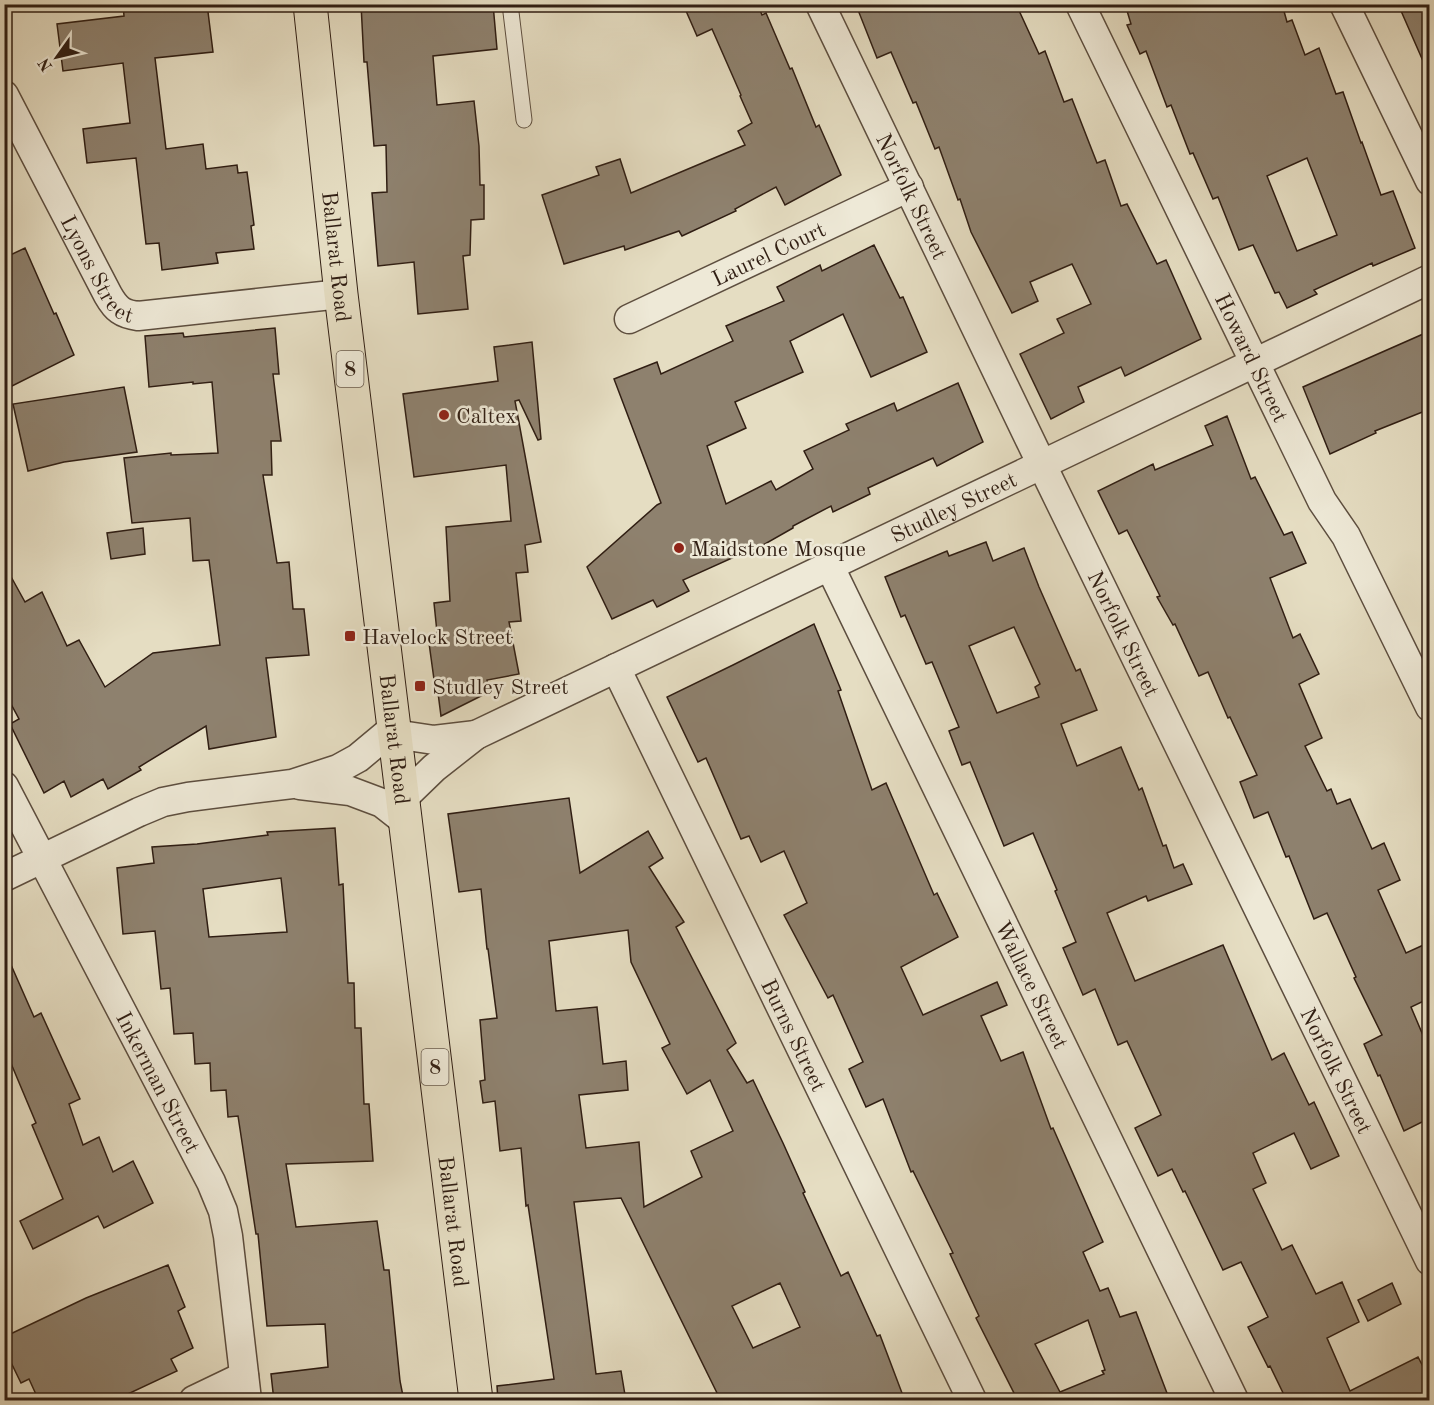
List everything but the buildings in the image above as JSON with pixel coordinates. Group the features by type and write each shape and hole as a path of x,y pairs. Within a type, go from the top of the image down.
{"highway":[{"name":"Ballarat Road","path":"310,4 341,294 476,1401"}],"street":[{"name":"Norfolk Street","path":"820,4 1430,1261"},
{"name":"Howard Street","path":"1080,4 1253,363 1322,501 1346,536 1430,707"},
{"path":"1344,4 1430,181"},
{"name":"Lyons Street","path":"4,95 114,306 127,314 138,316 341,294"},
{"name":"Laurel Court","path":"629,319 909,187"},
{"name":"Studley Street","path":"404,810 434,768 476,735 1430,279"},
{"name":"Wallace Street","path":"830,567 1234,1401"},
{"name":"Burns Street","path":"616,668 972,1401"},
{"name":"Studley Street","path":"394,731 434,740 476,735"},
{"path":"4,877 163,802 292,784 338,769 358,758 394,731"},
{"path":"292,784 350,791 404,810"},
{"name":"Inkerman Street","path":"4,786 211,1182 223,1211 228,1236 245,1388"},
{"path":"194,1401 245,1388"}],"lane":[{"path":"510,4 524,120"}],"place":[{"name":"Caltex","path":"444,415"},
{"name":"Maidstone Mosque","path":"679,548"},
{"name":"Havelock Street","path":"350,636"},
{"name":"Studley Street","path":"420,686"}]}
